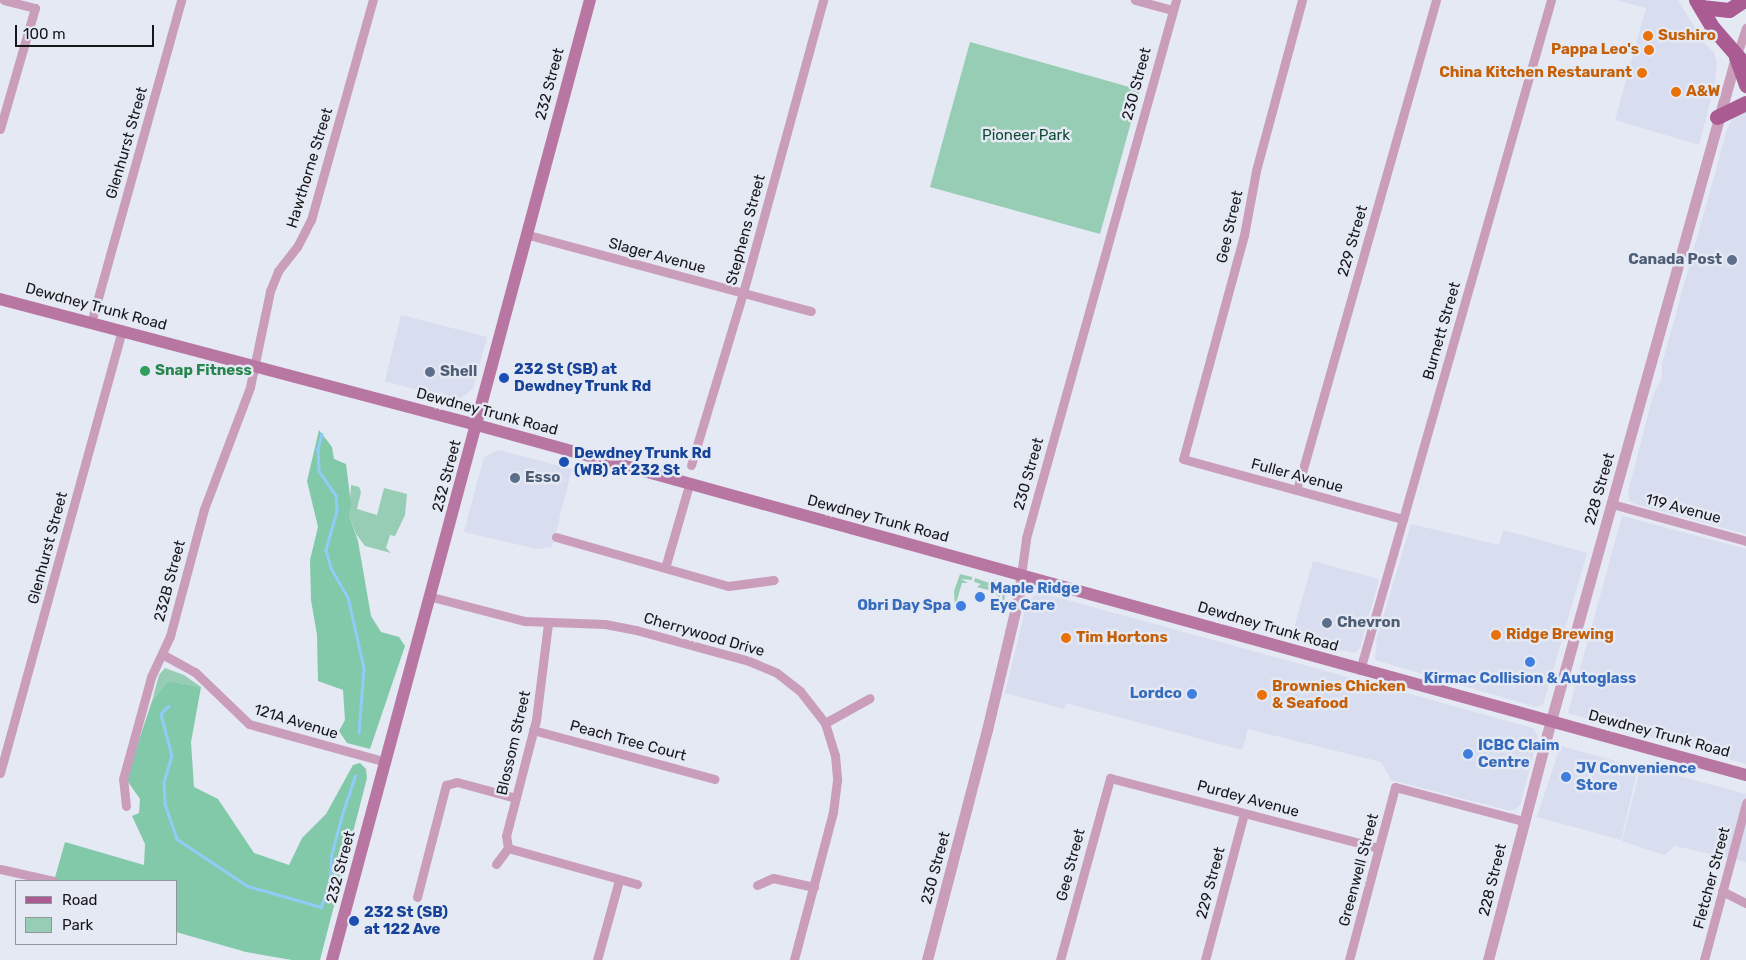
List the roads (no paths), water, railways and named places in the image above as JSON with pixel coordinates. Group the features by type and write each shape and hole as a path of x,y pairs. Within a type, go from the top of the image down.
{"main road":[{"name":"232 Street","path":"332,960 432,597 525,234 590,0"},
{"path":"1699,4 1729,10 1744,0"},
{"path":"1699,4 1741,61 1746,85"},
{"path":"1717,117 1746,103"},
{"name":"Dewdney Trunk Road","path":"0,299 477,425 688,485 1746,775"}],"street":[{"path":"0,129 35,8 4,0"},
{"name":"Glenhurst Street","path":"91,323 181,0"},
{"name":"Hawthorne Street","path":"254,366 271,287 311,220 372,0"},
{"name":"Stephens Street","path":"691,465 742,293 823,0"},
{"path":"1135,0 1173,10"},
{"name":"230 Street","path":"927,960 987,730 1020,590 1026,538 1176,0"},
{"name":"Gee Street","path":"1183,459 1244,235 1256,171 1302,0"},
{"name":"229 Street","path":"1297,490 1436,0"},
{"name":"Burnett Street","path":"1360,670 1550,0"},
{"name":"228 Street","path":"1488,960 1550,721 1612,504 1717,117 1741,61 1746,28"},
{"name":"Slager Avenue","path":"525,234 810,311"},
{"name":"Glenhurst Street","path":"0,773 122,330"},
{"name":"232B Street","path":"126,806 123,779 151,677 170,636 204,509 244,405 254,366"},
{"name":"Fuller Avenue","path":"1183,459 1403,520"},
{"path":"664,568 688,485"},
{"name":"119 Avenue","path":"1612,504 1746,541"},
{"path":"556,537 728,586 774,580"},
{"name":"Cherrywood Drive","path":"432,597 498,616 548,623 619,625 749,661 789,682 825,722 836,755 837,780 836,801 794,960"},
{"name":"Blossom Street","path":"508,848 506,836 534,730 548,623"},
{"name":"121A Avenue","path":"162,654 195,672 249,724 386,762"},
{"path":"825,722 870,698"},
{"name":"Peach Tree Court","path":"534,730 715,778"},
{"name":"Gee Street","path":"1060,960 1110,778"},
{"name":"Purdey Avenue","path":"1110,778 1378,848"},
{"path":"417,897 446,785 457,782 516,798"},
{"name":"Greenwell Street","path":"1349,960 1395,787 1523,822"},
{"name":"Fletcher Street","path":"1704,960 1746,803"},
{"name":"229 Street","path":"1205,960 1244,813"},
{"path":"496,864 508,848 637,884"},
{"path":"0,869 50,880"},
{"path":"757,885 773,878 814,887"},
{"path":"597,960 619,880"},
{"path":"1722,891 1746,903"}],"waterway":[{"path":"322,434 318,449 319,471 336,495 337,511 326,550 331,568 348,597 364,668 359,733"},
{"path":"169,706 161,714 172,756 164,783 165,804 177,839 248,886 321,907 330,881 331,856 355,776"}],"place":[{"name":"Sushiro","path":"1648,36"},
{"name":"Pappa Leo's","path":"1649,50"},
{"name":"China Kitchen Restaurant","path":"1642,73"},
{"name":"A&W","path":"1676,92"},
{"name":"Canada Post","path":"1732,260"},
{"name":"Snap Fitness","path":"145,371"},
{"name":"Shell","path":"430,372"},
{"name":"232 St (SB) at Dewdney Trunk Rd","path":"504,378"},
{"name":"Dewdney Trunk Rd (WB) at 232 St","path":"564,462"},
{"name":"Esso","path":"515,478"},
{"name":"Maple Ridge Eye Care","path":"980,597"},
{"name":"Obri Day Spa","path":"961,606"},
{"name":"Chevron","path":"1327,623"},
{"name":"Ridge Brewing","path":"1496,635"},
{"name":"Tim Hortons","path":"1066,638"},
{"name":"Kirmac Collision & Autoglass","path":"1530,662"},
{"name":"Lordco","path":"1192,694"},
{"name":"Brownies Chicken & Seafood","path":"1262,695"},
{"name":"ICBC Claim Centre","path":"1468,754"},
{"name":"JV Convenience Store","path":"1566,777"},
{"name":"232 St (SB) at 122 Ave","path":"354,921"}],"park label":[{"name":"Pioneer Park","path":"1026,136"}]}
